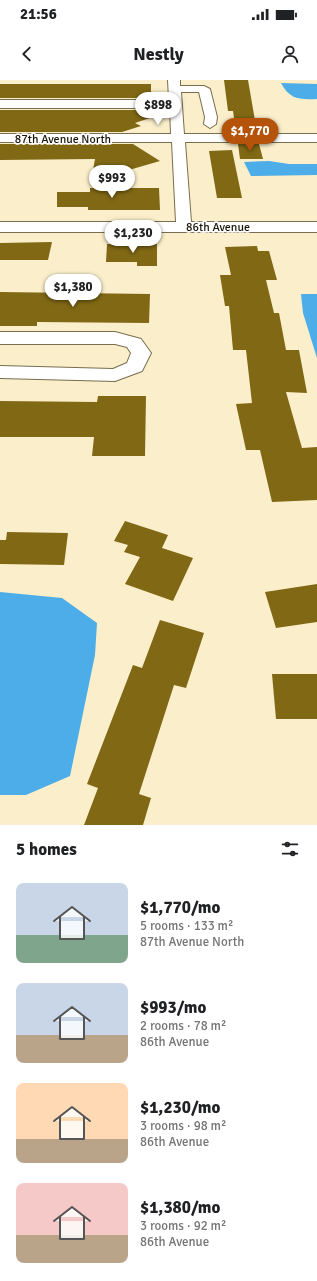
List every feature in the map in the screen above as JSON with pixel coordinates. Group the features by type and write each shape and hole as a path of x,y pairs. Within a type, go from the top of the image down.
{"street":[{"path":"184,227 174,85 204,89 210,124"},
{"path":"0,104 176,104"},
{"path":"271,126 317,126"},
{"name":"87th Avenue North","path":"0,138 317,138"},
{"name":"86th Avenue","path":"0,227 317,227"},
{"path":"0,338 115,338 134,343 141,353 135,367 115,375 0,372"}],"water":[{"path":"281,83 317,84 317,99 300,99 291,95"},
{"path":"269,161 289,164 317,164 317,175 251,176 244,162"},
{"path":"301,294 317,294 317,358 303,313"},
{"path":"0,592 62,598 97,623 95,655 70,776 26,795 0,795"}],"building":[{"path":"224,80 248,80 257,132 236,132 233,111 228,111"},
{"path":"0,84 151,84 151,98 0,98"},
{"path":"0,110 150,110 150,118 135,123 141,126 122,132 0,132"},
{"path":"0,144 133,144 160,161 91,181 95,159 0,160"},
{"path":"238,144 259,144 263,159 240,159"},
{"path":"232,150 242,198 217,198 209,151"},
{"path":"90,188 159,188 160,210 88,210 88,207 57,207 57,192 90,192"},
{"path":"52,242 48,260 0,260 0,243"},
{"path":"107,244 157,244 157,266 137,266 137,262 106,262"},
{"path":"257,246 258,251 269,251 277,280 266,280 274,313 279,313 286,350 299,350 307,393 286,392 302,448 317,447 317,500 272,502 260,450 246,450 236,404 252,403 246,350 233,350 229,306 225,306 220,275 231,275 225,247"},
{"path":"0,292 150,294 149,323 37,322 37,326 0,326"},
{"path":"98,396 146,396 145,456 92,456 94,437 0,437 0,401 97,402"},
{"path":"125,521 168,535 162,548 193,558 173,601 125,584 140,557 124,552 128,545 114,541"},
{"path":"7,532 68,533 64,565 0,564 0,540 6,540"},
{"path":"317,584 317,622 276,628 265,592"},
{"path":"160,620 204,633 186,688 174,685 139,794 151,798 143,825 84,825 98,788 87,784 133,665 142,668"},
{"path":"272,674 317,674 317,719 276,719"}]}
